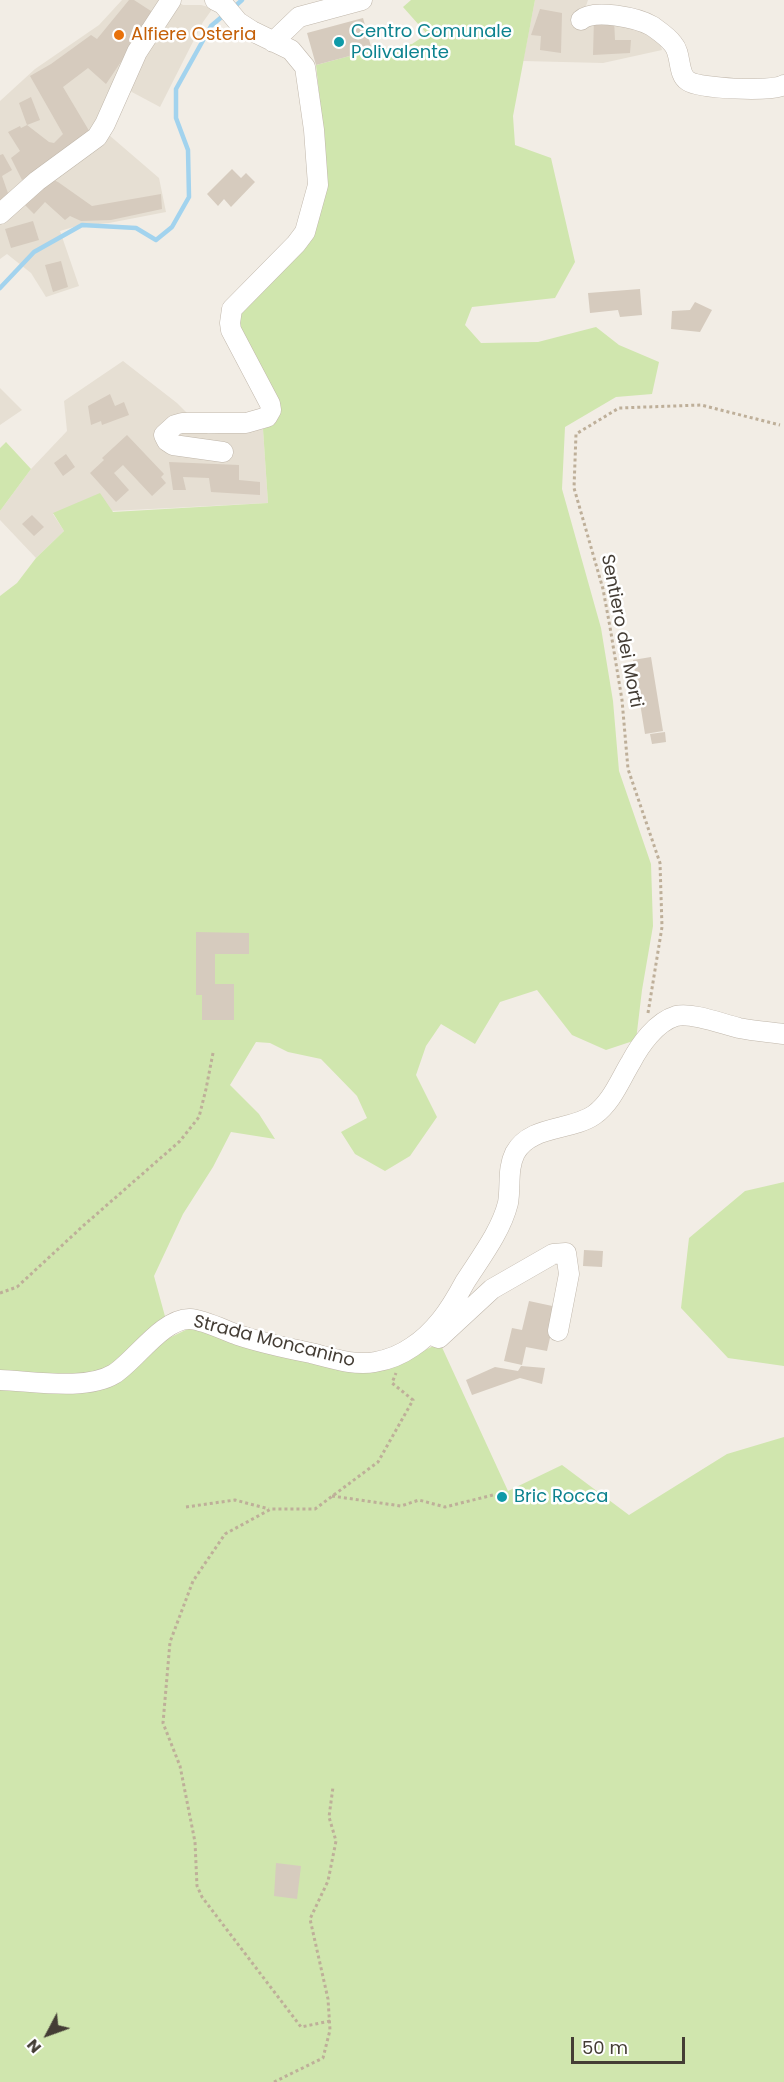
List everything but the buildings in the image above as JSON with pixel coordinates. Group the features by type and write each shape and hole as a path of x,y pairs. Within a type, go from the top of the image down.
{"street":[{"path":"0,214 37,181 97,137 137,52 171,0"},
{"path":"273,42 299,17 362,0"},
{"path":"219,2 238,22 252,32 291,50 302,61 307,73 318,185 305,232 232,309 230,316 231,330 270,404 271,410 267,417 246,423 182,423 175,425 164,435 173,445 223,452"},
{"path":"581,20 586,16 596,14 650,25 675,45 685,80 695,85 763,89 778,88 784,85"},
{"name":"Strada Moncanino","path":"0,1380 70,1383 92,1381 114,1374 153,1338 179,1321 191,1319 255,1340 360,1363 376,1362 405,1351 428,1335 442,1319 499,1227 508,1202 511,1167 516,1152 536,1136 552,1129 575,1125 594,1116 607,1104 632,1059 660,1025 678,1016 688,1015 741,1028 784,1034"},
{"path":"428,1335 439,1338 492,1289 553,1254 566,1253 569,1274 558,1332"}],"path":[{"name":"Sentiero dei Morti","path":"645,1041 662,927 660,863 628,769 622,700 603,589 574,488 576,434 619,408 701,405 780,425"},
{"path":"0,1293 17,1287 180,1141 199,1117 213,1053"},
{"path":"186,1507 235,1500 271,1509 315,1509 378,1462 413,1400 392,1383 405,1351"},
{"path":"332,1496 401,1506 419,1500 445,1507 493,1495"},
{"path":"271,1509 225,1534 194,1581 171,1642 163,1723 180,1766 195,1842 197,1886 202,1897 301,2027 330,2021"},
{"path":"274,2082 323,2058 330,2030 328,1999 310,1919 328,1881 336,1841 329,1817 333,1787"}],"shaded area":[{"path":"122,0 174,0 183,5 213,8 203,22 160,107 130,91 109,135 159,178 166,212 109,223 77,226 60,231 79,286 46,297 31,273 7,254 0,259 0,101 35,69 99,25"},
{"path":"535,0 588,0 585,9 655,21 662,50 603,63 523,61"},
{"path":"123,361 177,403 208,434 263,429 268,503 53,514 64,531 36,558 0,520 0,511 31,469 67,431 64,401"},
{"path":"0,388 22,410 0,425"}],"green space":[{"path":"411,0 535,0 513,116 515,145 551,158 575,262 555,298 472,307 465,325 481,343 538,342 596,327 619,345 659,362 652,394 616,397 565,427 562,489 601,628 613,701 619,771 651,864 653,926 636,1040 606,1050 572,1035 537,990 500,1002 475,1044 441,1024 426,1046 416,1075 437,1117 410,1156 385,1171 355,1154 341,1132 367,1118 357,1096 321,1059 288,1052 270,1043 256,1042 230,1085 259,1114 275,1139 231,1132 213,1167 183,1214 154,1276 166,1320 129,1353 108,1368 68,1376 0,1372 0,596 17,583 36,558 64,531 53,513 100,493 113,512 268,503 263,429 274,424 280,412 279,401 240,327 240,314 303,250 323,129 316,65 372,50 412,44 427,34 403,7"},
{"path":"6,442 31,469 0,511 0,448"},
{"path":"784,1182 784,1366 728,1358 681,1308 689,1238 745,1191"},
{"path":"192,1327 384,1369 440,1343 508,1491 562,1465 629,1515 727,1454 784,1437 784,2082 0,2082 0,1385 86,1387 165,1340"}],"waterway":[{"path":"233,8 242,0"},
{"path":"0,288 34,252 82,225 136,228 156,240 172,227 189,197 188,150 176,118 176,89 211,26 224,15"}],"place":[{"name":"Alfiere Osteria","path":"119,35"},
{"name":"Centro Comunale Polivalente","path":"339,42"},
{"name":"Bric Rocca","path":"502,1497"}]}
